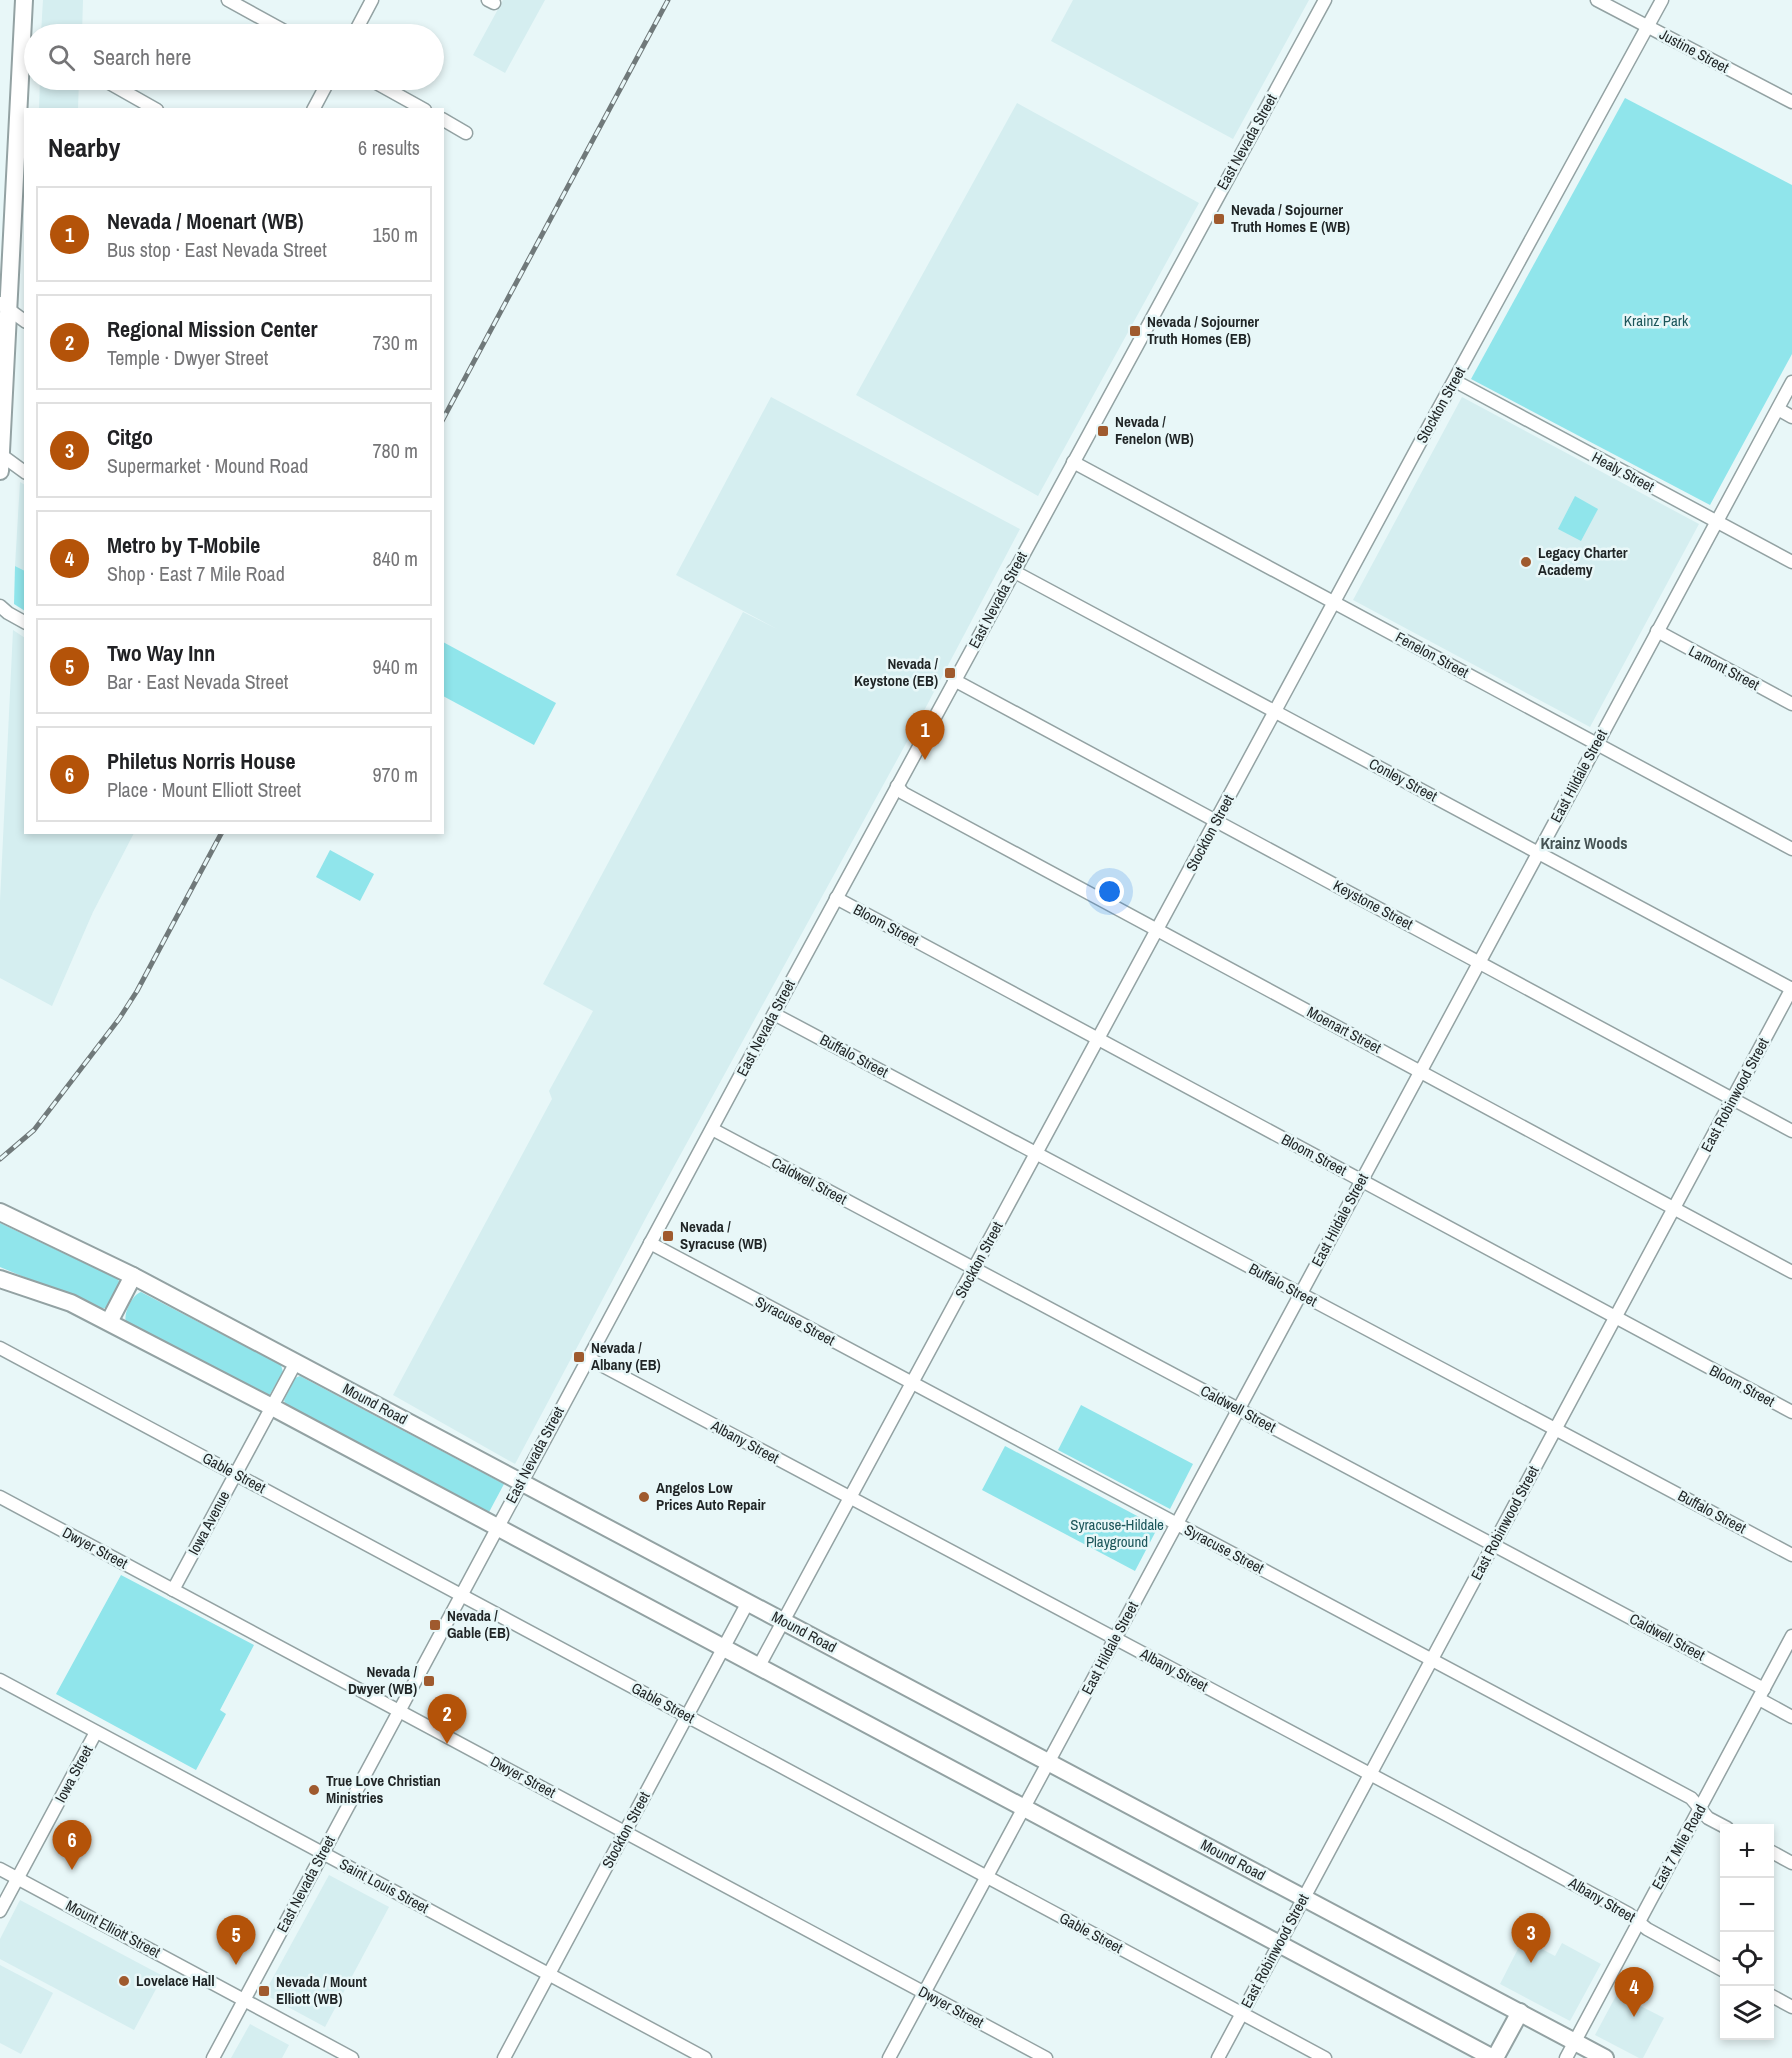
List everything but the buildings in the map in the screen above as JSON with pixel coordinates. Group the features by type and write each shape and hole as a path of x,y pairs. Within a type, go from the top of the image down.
{"main road":[{"path":"24,0 27,24"},
{"path":"24,108 25,90"},
{"path":"0,471 4,306 20,180 24,108"},
{"name":"Mound Road","path":"0,1212 134,1276 1605,2058"},
{"path":"109,1322 134,1276"},
{"path":"0,1279 53,1296 109,1322 1494,2058 1520,2012"}],"street":[{"path":"228,0 272,24"},
{"path":"359,24 372,0"},
{"name":"East Nevada Street","path":"213,2058 836,898 1325,0"},
{"name":"Justine Street","path":"1597,0 1792,102"},
{"name":"Stockton Street","path":"759,1666 1662,0"},
{"path":"122,90 153,108"},
{"path":"314,108 324,90"},
{"path":"389,90 421,108"},
{"path":"444,120 466,133"},
{"path":"4,306 24,321"},
{"name":"Healy Street","path":"1455,381 1792,562"},
{"name":"East Hildale Street","path":"889,2058 1792,382"},
{"path":"1778,409 1792,417"},
{"path":"0,454 24,472"},
{"name":"Fenelon Street","path":"1072,462 1792,849"},
{"name":"Conley Street","path":"1013,571 1792,989"},
{"path":"0,606 24,622"},
{"name":"Lamont Street","path":"1657,631 1792,704"},
{"name":"Keystone Street","path":"954,680 1792,1131"},
{"name":"Moenart Street","path":"897,786 901,792 1792,1272"},
{"name":"Bloom Street","path":"836,898 1792,1412"},
{"name":"East Robinwood Street","path":"1218,2058 1792,989"},
{"name":"Buffalo Street","path":"774,1014 1792,1555"},
{"name":"Caldwell Street","path":"712,1129 1493,1544 1761,1694 1792,1717"},
{"name":"Syracuse Street","path":"650,1243 1691,1798 1708,1818 1720,1824"},
{"name":"Gable Street","path":"0,1348 1325,2058"},
{"name":"Albany Street","path":"588,1358 1621,1909 1647,1929 1720,1968"},
{"name":"Iowa Avenue","path":"173,1590 296,1362"},
{"name":"Dwyer Street","path":"0,1497 1046,2058"},
{"name":"Stockton Street","path":"504,2058 748,1602"},
{"name":"East 7 Mile Road","path":"1566,2058 1792,1636"},
{"name":"Saint Louis Street","path":"0,1680 705,2058"},
{"name":"Iowa Street","path":"0,1911 96,1732"},
{"path":"1774,1853 1792,1863"},
{"name":"Mount Elliott Street","path":"0,1869 352,2058"},
{"path":"1774,1997 1792,2007"}],"shaded area":[{"path":"43,0 83,0 82,24 42,24"},
{"path":"503,0 545,0 505,73 473,55"},
{"path":"1073,0 1309,0 1233,139 1051,41"},
{"path":"40,90 79,90 78,108 39,108"},
{"path":"1017,103 1199,203 1038,496 856,395"},
{"path":"771,397 1020,529 926,707 649,1212 515,1464 393,1395 552,1099 549,1091 593,1011 543,984 743,612 777,629 676,575"},
{"name":"Legacy Charter Academy","path":"1462,397 1699,524 1590,727 1353,600"},
{"path":"20,482 24,484 24,570 15,566"},
{"path":"13,630 24,637 24,834 133,834 93,912 52,1006 0,978 0,901"},
{"path":"329,1875 389,1907 325,2027 264,1994"},
{"path":"20,1900 163,1976 134,2030 0,1959 0,1939"},
{"path":"1523,1939 1555,1956 1562,1943 1601,1964 1570,2021 1500,1984"},
{"path":"0,1965 53,1993 21,2054 0,2043"},
{"path":"1617,1994 1664,2018 1643,2058 1595,2035"},
{"path":"250,2024 289,2045 282,2058 231,2058"}],"green space":[{"name":"Krainz Park","path":"1625,98 1792,185 1792,354 1710,505 1471,379"},
{"path":"1575,496 1598,509 1581,541 1558,529"},
{"path":"15,566 24,570 24,610 14,604"},
{"path":"444,643 556,703 534,745 444,697"},
{"path":"330,850 374,874 360,901 316,877"},
{"path":"0,1223 118,1279 120,1284 108,1307 101,1309 0,1267"},
{"path":"141,1292 281,1365 283,1372 269,1396 126,1323 129,1305"},
{"path":"300,1376 504,1484 488,1514 286,1407 284,1400 295,1378"},
{"name":"Syracuse-Hildale Playground","path":"1081,1405 1193,1464 1170,1509 1058,1450"},
{"name":"Syracuse-Hildale Playground","path":"1005,1446 1158,1527 1135,1571 982,1490"},
{"path":"121,1575 254,1645 220,1710 226,1714 196,1770 56,1694"}],"railway":[{"path":"444,417 668,0"},
{"path":"0,1159 34,1130 119,1019 137,991 221,834"}],"place":[{"name":"Nevada / Sojourner Truth Homes E (WB)","path":"1219,219"},
{"name":"Nevada / Sojourner Truth Homes (EB)","path":"1135,331"},
{"name":"Nevada / Fenelon (WB)","path":"1103,431"},
{"name":"Legacy Charter Academy","path":"1526,562"},
{"name":"Nevada / Keystone (EB)","path":"950,673"},
{"name":"Nevada / Moenart (WB)","path":"925,760"},
{"name":"Nevada / Syracuse (WB)","path":"668,1236"},
{"name":"Nevada / Albany (EB)","path":"579,1357"},
{"name":"Angelos Low Prices Auto Repair","path":"644,1497"},
{"name":"Nevada / Gable (EB)","path":"435,1625"},
{"name":"Nevada / Dwyer (WB)","path":"429,1681"},
{"name":"Regional Mission Center","path":"447,1744"},
{"name":"True Love Christian Ministries","path":"314,1790"},
{"name":"Philetus Norris House","path":"72,1870"},
{"name":"Citgo","path":"1531,1963"},
{"name":"Two Way Inn","path":"236,1965"},
{"name":"Lovelace Hall","path":"124,1981"},
{"name":"Nevada / Mount Elliott (WB)","path":"264,1991"},
{"name":"Metro by T-Mobile","path":"1634,2017"}],"district":[{"name":"Krainz Woods","path":"1584,843"}]}
